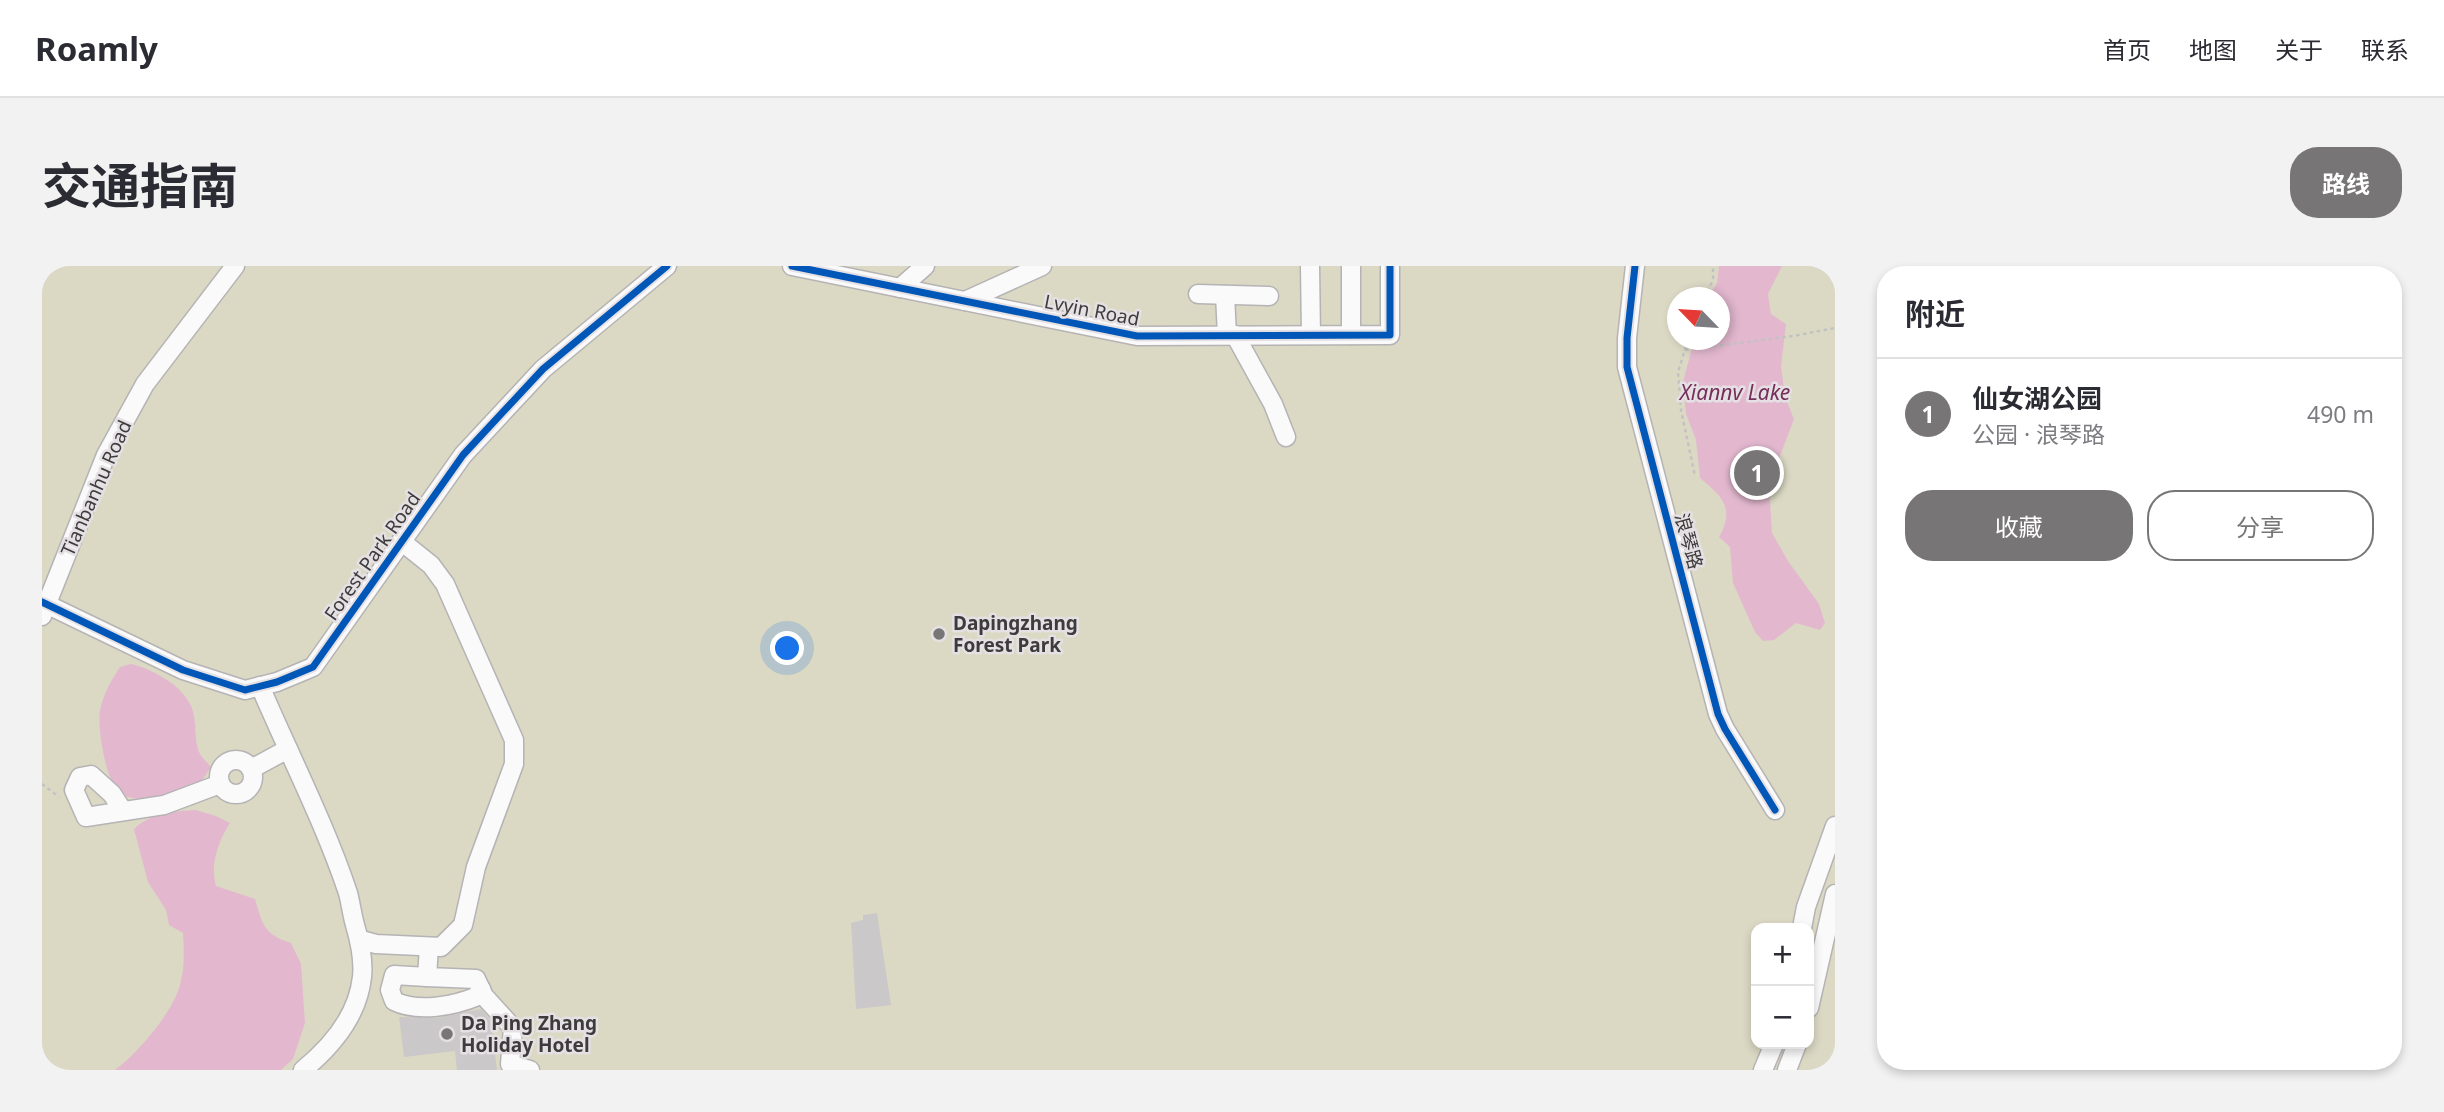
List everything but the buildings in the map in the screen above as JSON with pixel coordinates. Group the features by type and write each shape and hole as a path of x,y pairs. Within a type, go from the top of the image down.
{"street":[{"name":"Tianbanhu Road","path":"44,607 106,455 145,384 235,266"},
{"name":"Forest Park Road","path":"44,607 183,670 245,690 313,667 463,455 543,369 667,266"},
{"name":"Lvyin Road","path":"792,266 1137,336 1390,335 1390,266"},
{"path":"900,288 925,266"},
{"path":"965,301 1042,266"},
{"path":"1310,266 1311,335"},
{"path":"1351,266 1351,335"},
{"name":"浪琴路","path":"1635,266 1627,338 1627,367 1718,714 1775,810"},
{"path":"1199,294 1269,296"},
{"path":"1226,295 1231,335 1273,404 1286,437"},
{"path":"361,940 376,944 441,947 463,925 476,867 514,764 514,740 445,584 431,565 401,541"},
{"path":"260,686 344,883 361,940 362,977 356,1002 340,1031 320,1056 303,1070"},
{"path":"123,811 164,804 220,784 219,772 229,760 242,760 251,769 288,749"},
{"path":"1803,923 1806,907 1835,826"},
{"path":"1812,986 1815,956 1835,894"},
{"path":"427,977 429,947"},
{"path":"481,989 478,996 445,1005 407,1007 394,1001 390,990 394,975 476,978 481,989 484,996 513,1028 510,1064 530,1070"},
{"path":"1763,1070 1772,1049"},
{"path":"1787,1070 1795,1049"}],"path":[{"path":"1709,287 1713,279 1713,266"},
{"path":"1695,476 1681,410 1678,372 1685,351 1835,328"}],"shaded area":[{"name":"Dapingzhang Forest Park","path":"42,266 1835,266 1835,1070 42,1070"}],"water":[{"name":"Xiannv Lake","path":"1719,266 1782,266 1768,294 1771,314 1786,324 1781,366 1785,397 1794,419 1769,485 1772,533 1788,561 1819,604 1825,623 1820,630 1796,623 1774,640 1763,641 1755,632 1733,583 1730,547 1719,537 1726,519 1724,504 1715,491 1700,478 1696,440 1686,414 1683,382 1691,350 1730,350 1730,287 1714,287"},
{"path":"131,664 165,678 180,690 190,704 198,748 211,767 197,784 190,788 159,798 137,799 120,793 115,788 101,742 100,711 105,693 120,667"},
{"path":"196,810 230,823 216,853 216,886 255,899 266,928 275,936 291,943 301,964 305,1023 293,1059 281,1070 115,1070 143,1044 169,1010 181,981 183,968 183,933 169,925 166,910 148,882 134,829 155,816"}],"cycle path":[{"path":"42,602 183,670 245,690 277,682 313,667 463,455 543,369 667,266"},
{"path":"792,266 1137,336 1390,335 1390,266"},
{"path":"1635,266 1627,338 1627,367 1718,714 1775,810"}],"place":[{"name":"仙女湖公园","path":"1757,473"},
{"name":"Dapingzhang Forest Park","path":"939,634"},
{"name":"Da Ping Zhang Holiday Hotel","path":"447,1034"}]}
